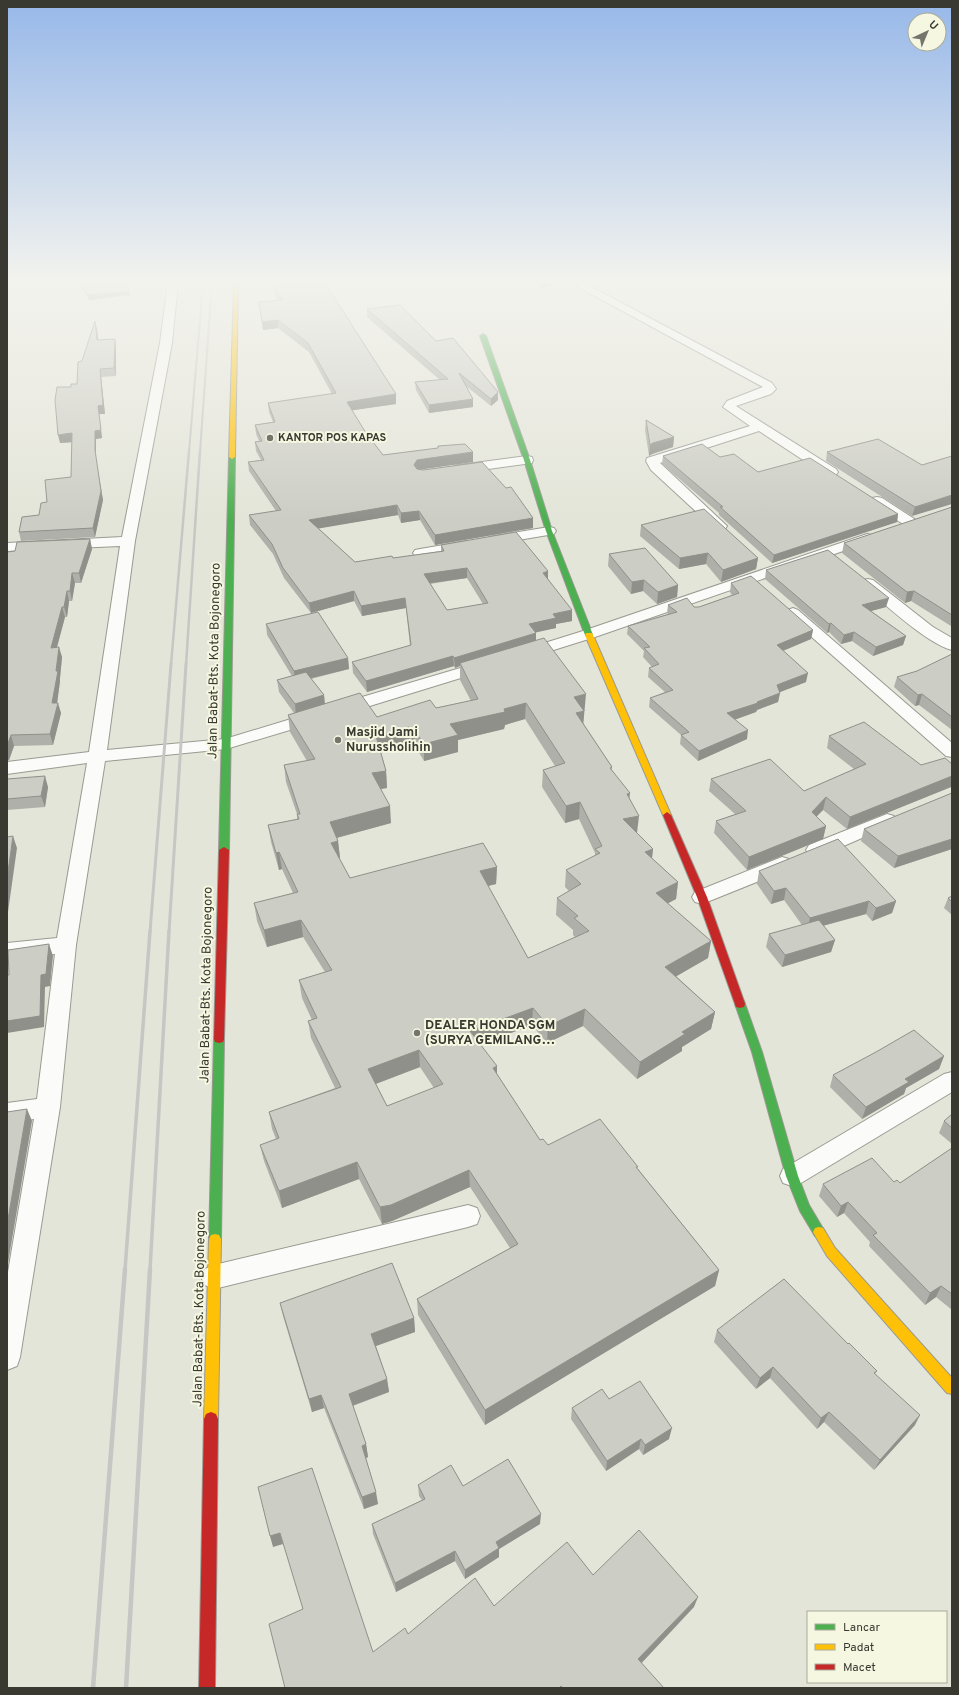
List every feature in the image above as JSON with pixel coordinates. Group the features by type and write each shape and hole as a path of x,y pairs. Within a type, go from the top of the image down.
{"main road":[{"name":"Jalan Babat-Bts. Kota Bojonegoro","path":"207,1688 214,1277 231,530 233,362"},
{"path":"492,362 527,460 549,531 589,634 702,897 757,1052 792,1176 804,1207 831,1252 952,1388"}],"street":[{"path":"7,1357 48,1107 66,945 97,756 128,541 162,362"},
{"path":"724,362 769,386 770,389 728,406 839,477"},
{"path":"730,534 656,467 652,461 760,427"},
{"path":"445,471 527,460"},
{"path":"865,494 918,521 896,528"},
{"path":"420,553 549,531"},
{"path":"513,657 758,582 764,566 828,551 881,533"},
{"path":"7,547 128,541"},
{"path":"828,551 840,561"},
{"path":"859,576 927,630 952,644"},
{"path":"781,603 952,752"},
{"path":"7,768 97,756 226,744 498,662"},
{"path":"702,897 900,815"},
{"path":"7,951 66,945"},
{"path":"792,1176 952,1081"},
{"path":"7,1113 48,1107"},
{"path":"214,1277 468,1216"}],"building":[{"path":"78,362 114,362 114,368 100,369 103,405 98,406 101,430 95,431 95,450 101,491 93,528 19,532 22,517 39,515 41,503 47,502 45,480 71,477 72,433 58,435 55,400 57,387 71,387 71,384 77,384"},
{"path":"319,362 376,362 396,394 347,402 366,433 383,455 438,448 438,446 465,444 473,452 417,460 414,465 417,469 423,470 482,462 506,488 511,487 533,518 435,535 419,511 401,513 397,505 309,520 355,562 392,556 393,558 444,551 441,545 516,532 548,571 543,573 572,610 553,614 556,618 529,624 536,633 454,658 453,656 366,681 352,662 411,645 405,598 361,606 354,591 309,603 283,568 272,544 249,515 281,510 248,462 264,460 255,442 262,441 255,425 275,422 268,403 336,393","holes":["467,568 488,603 447,610 424,574"]},
{"path":"428,362 473,362 498,392 491,399 459,373 473,399 429,405 415,382 448,379"},
{"path":"646,420 674,437 650,445"},
{"path":"878,439 922,465 952,456 952,495 915,507 827,452"},
{"path":"702,444 720,457 734,454 758,472 810,458 898,514 774,555 720,507 723,507 663,456"},
{"path":"952,507 952,615 914,591 907,592 844,543"},
{"path":"704,509 758,558 723,570 708,553 680,558 641,525"},
{"path":"90,539 79,573 72,573 70,591 67,591 64,607 62,607 51,648 59,647 56,671 58,671 52,703 58,703 50,734 11,735 7,746 7,552 15,551 17,542"},
{"path":"645,548 678,585 658,592 644,580 632,582 609,554"},
{"path":"828,550 889,598 862,605 906,636 876,647 854,632 844,635 766,570"},
{"path":"751,576 813,630 777,645 808,673 777,685 780,693 757,702 758,703 727,713 748,730 699,751 681,735 689,732 650,698 673,690 649,668 659,664 644,648 650,647 628,626 677,612 668,605 687,598 694,607 699,607 739,593 731,583"},
{"path":"318,612 348,658 294,671 266,624"},
{"path":"544,638 586,694 574,697 584,711 576,713 612,767 610,768 630,793 627,794 639,816 623,819 653,849 645,852 678,882 656,893 711,941 665,967 715,1012 682,1032 685,1034 640,1062 585,1009 548,1026 533,1008 470,1031 497,1066 493,1068 540,1140 543,1139 548,1145 600,1119 638,1167 636,1167 719,1270 485,1410 417,1299 518,1244 469,1170 391,1205 380,1207 357,1162 279,1191 260,1145 279,1138 269,1112 341,1087 308,1021 317,1018 299,980 332,970 301,920 264,930 254,903 298,892 279,852 276,853 268,825 299,819 297,814 300,814 284,765 315,759 288,715 360,693 377,717 430,700 436,708 478,699 460,663","holes":["526,703 565,763 543,770 566,806 580,802 602,846 595,849 600,853 566,870 581,884 557,898 578,916 574,918 589,931 528,958 480,871 497,867 483,843 350,878 331,843 338,841 330,822 390,806 372,773 386,771 376,736 409,727 414,730 424,744 458,735 450,724 505,712 504,709","419,1050 443,1084 387,1106 368,1069"]},
{"path":"952,654 952,717 922,694 918,695 897,677 917,671"},
{"path":"306,672 324,695 295,704 277,680"},
{"path":"864,722 921,765 945,758 952,764 952,776 850,817 826,797 812,812 826,826 749,857 716,821 746,811 711,779 770,759 804,791 866,764 829,736"},
{"path":"45,776 41,796 7,799 7,779"},
{"path":"952,793 952,839 898,856 864,829"},
{"path":"13,836 7,879 7,837"},
{"path":"838,839 896,901 876,908 869,901 810,918 786,888 774,891 759,871"},
{"path":"952,896 952,902 948,898"},
{"path":"819,920 835,940 785,955 769,934"},
{"path":"49,944 46,974 41,975 40,1016 7,1021 7,975 9,975 8,950"},
{"path":"914,1030 944,1056 905,1079 909,1082 866,1107 833,1075 876,1052"},
{"path":"27,1109 7,1225 7,1112"},
{"path":"952,1114 952,1128 944,1121"},
{"path":"952,1148 952,1294 941,1286 930,1293 873,1235 877,1233 848,1202 841,1206 823,1184 872,1158 894,1182 897,1180 900,1183"},
{"path":"392,1263 414,1318 371,1334 387,1379 349,1394 366,1444 362,1446 376,1492 362,1497 321,1395 309,1399 280,1303"},
{"path":"784,1279 848,1344 849,1343 877,1371 874,1373 920,1415 880,1460 829,1412 821,1418 773,1367 760,1378 717,1330"},
{"path":"640,1381 672,1428 645,1445 641,1439 607,1461 572,1408 602,1389 609,1399"},
{"path":"508,1459 541,1514 496,1542 499,1548 465,1570 455,1551 395,1583 372,1524 425,1499 418,1485 451,1465 463,1486"},
{"path":"312,1468 373,1652 405,1628 408,1634 475,1578 494,1606 567,1542 593,1575 639,1530 698,1597 638,1659 664,1688 563,1688 561,1686 559,1688 285,1688 269,1624 303,1609 280,1533 270,1536 258,1487"}],"railway":[{"path":"189,452 196,362"},
{"path":"200,452 206,362"},
{"path":"171,665 189,451"},
{"path":"186,665 200,451"},
{"path":"150,932 171,664"},
{"path":"169,932 186,664"},
{"path":"125,1270 150,931"},
{"path":"150,1270 169,931"},
{"path":"93,1688 125,1269"},
{"path":"126,1688 150,1269"}],"traffic: fast":[{"path":"492,362 527,460 549,531 589,635"},
{"path":"224,850 232,457"},
{"path":"740,1004 757,1052 792,1176 804,1207 819,1232"},
{"path":"215,1239 219,1039"}],"traffic: slow":[{"path":"232,457 234,362"},
{"path":"589,635 667,815"},
{"path":"819,1232 831,1252 952,1388"},
{"path":"211,1419 215,1239"}],"traffic: jam":[{"path":"667,815 702,897 740,1004"},
{"path":"219,1039 224,850"},
{"path":"207,1688 211,1419"}],"place":[{"name":"KANTOR POS KAPAS","path":"270,438"},
{"name":"Masjid Jami Nurussholihin","path":"338,740"},
{"name":"DEALER HONDA SGM (SURYA GEMILANG…","path":"417,1033"}]}
